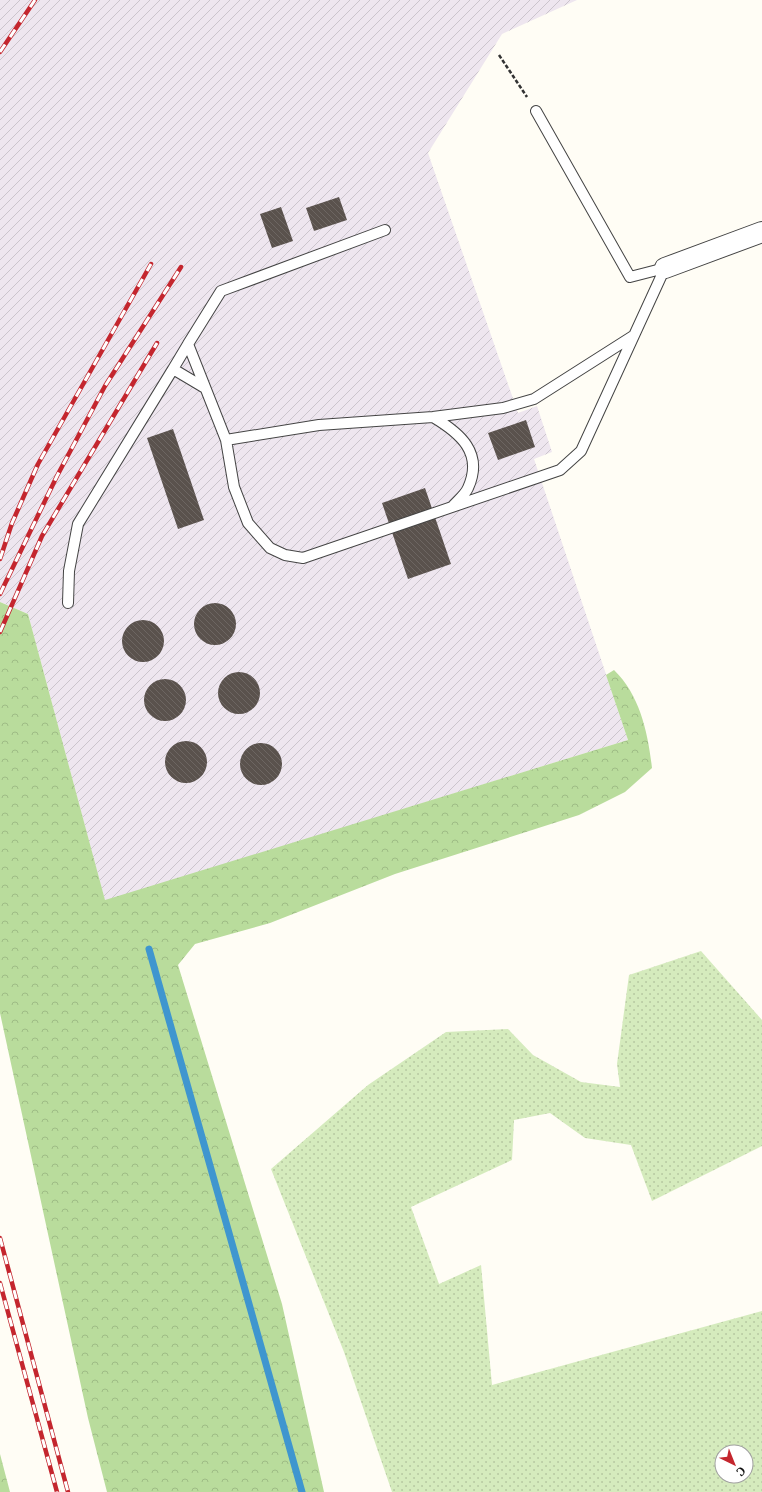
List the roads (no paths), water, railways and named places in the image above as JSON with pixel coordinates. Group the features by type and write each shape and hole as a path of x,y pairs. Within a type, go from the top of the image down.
{"street":[{"path":"665,268 762,232"}],"lane":[{"path":"536,111 630,277 665,268"},
{"path":"68,603 69,571 78,524 221,291 385,230"},
{"path":"188,344 226,440 234,487 248,523 270,548 285,555 303,558 560,470 581,451 665,268"},
{"path":"226,440 319,425 433,418 503,408 534,398 633,336"},
{"path":"173,369 205,388"},
{"path":"433,418 453,429 464,439 471,453 473,471 468,489 451,508"}],"waterway":[{"path":"149,949 302,1492"}],"railway":[{"path":"0,52 35,0"},
{"path":"0,559 12,523 38,464 151,264"},
{"path":"0,594 57,476 105,386 181,267"},
{"path":"0,632 42,536 157,343"},
{"path":"0,1238 68,1492"},
{"path":"0,1283 57,1492"}]}
